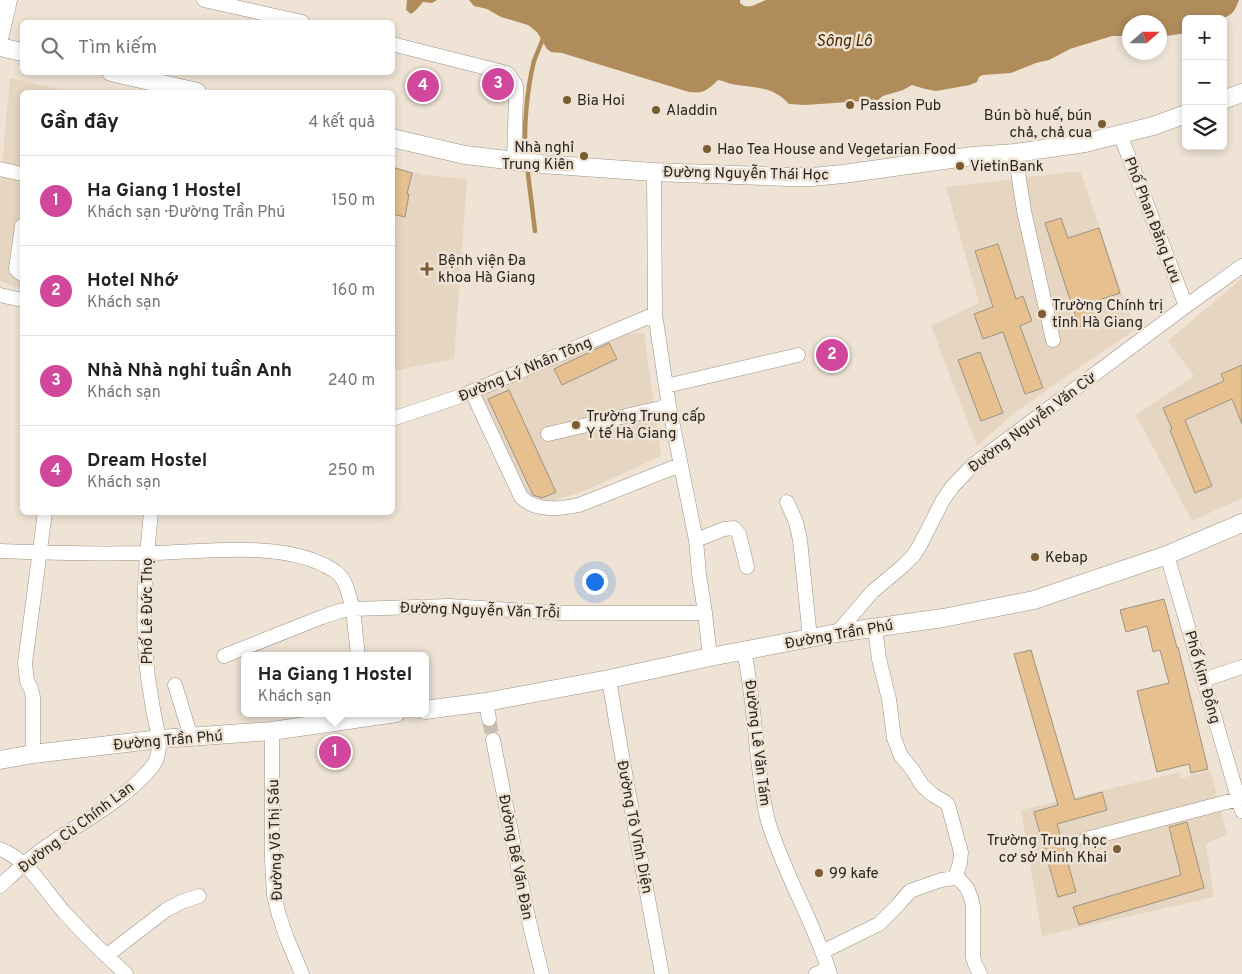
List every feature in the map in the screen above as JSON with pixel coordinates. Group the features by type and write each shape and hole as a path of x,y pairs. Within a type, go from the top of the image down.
{"main road":[{"path":"0,35 8,0"},
{"path":"0,47 20,52"},
{"path":"124,75 188,90"},
{"path":"1227,99 1242,93"},
{"name":"Đường Nguyễn Thái Học","path":"395,139 465,155 516,162 654,172 812,177 1085,143 1153,126 1182,115"},
{"name":"Đường Trần Phú","path":"429,710 487,710 710,657 837,633 943,618 1034,600 1166,555 1242,523"},
{"name":"Đường Trần Phú","path":"0,760 33,754 160,739 272,731 352,717"}],"street":[{"path":"204,0 293,20"},
{"path":"395,45 507,73 516,86 516,162"},
{"name":"Phố Phan Đăng Lưu","path":"1120,134 1186,306"},
{"path":"1015,153 1024,212 1053,340"},
{"path":"0,168 20,173"},
{"path":"654,172 655,314 680,465 696,540 710,657"},
{"path":"20,240 16,269 20,273"},
{"name":"Đường Nguyễn Văn Cừ","path":"837,633 872,592 913,556 943,500 952,487 973,465 1242,266"},
{"path":"0,295 20,300"},
{"name":"Đường Lý Nhân Tông","path":"395,418 472,392 655,314"},
{"path":"666,386 798,355"},
{"path":"472,392 521,497 533,505 551,508 579,505 680,465"},
{"path":"548,434 670,406"},
{"path":"787,502 796,522 800,540 810,638"},
{"path":"33,754 34,697 27,681 25,663 45,515"},
{"name":"Phố Lê Đức Thọ","path":"151,515 144,615 146,659 155,720 160,739"},
{"path":"696,540 724,529 734,528 739,534 747,567"},
{"path":"0,551 147,553 246,550 266,551 309,558 336,572 345,584 353,609 358,652"},
{"name":"Phố Kim Đồng","path":"1166,555 1241,803"},
{"name":"Đường Nguyễn Văn Trỗi","path":"224,656 322,617 353,609 449,606 559,613 705,613"},
{"path":"875,628 879,659 889,699 894,738 901,756 922,785 933,796 948,805 961,852 956,878"},
{"name":"Đường Lê Văn Tám","path":"744,651 751,691 762,790 768,821 782,861 822,952 825,972"},
{"path":"1203,680 1242,667"},
{"name":"Đường Tô Vĩnh Diện","path":"610,680 626,780 662,974"},
{"path":"175,685 191,737"},
{"name":"Đường Võ Thị Sáu","path":"272,731 272,859 274,895 286,936 302,974"},
{"name":"Đường Cù Chính Lan","path":"0,886 43,848 128,790 153,766 157,758 160,739"},
{"name":"Đường Bế Văn Đàn","path":"493,740 526,908 542,974"},
{"path":"1086,839 1241,803"},
{"path":"0,849 10,853 23,864 106,956 126,974"},
{"path":"822,952 879,924 910,891 941,880 956,878 960,880 970,893 973,907 973,957 980,974"},
{"path":"106,956 166,910 181,902 199,896"}],"shaded area":[{"path":"10,78 62,90 20,90 20,288 0,281 0,188"},
{"name":"Bệnh viện Đa khoa Hà Giang","path":"395,168 424,175 467,179 454,359 395,371"},
{"name":"Trường Chính trị tỉnh Hà Giang","path":"1080,171 1135,330 1013,414 977,446 931,326 979,303 946,187"},
{"path":"1242,278 1242,498 1192,521 1136,415 1194,376 1168,341"},
{"name":"Trường Trung cấp Y tế Hà Giang","path":"644,333 661,456 586,490 542,505 530,501 480,394 615,334"},
{"name":"Trường Trung học cơ sở Minh Khai","path":"1210,770 1227,834 1206,844 1214,897 1042,936 1021,810 1181,772 1179,779"}],"water":[{"path":"407,0 437,0 432,3 423,2 411,14 406,10"},
{"name":"Sông Lô","path":"469,0 740,0 740,3 743,5 749,6 766,0 1239,0 1234,11 1227,16 1182,15 1182,34 1167,36 1167,15 1122,15 1122,36 1112,36 1070,49 1049,60 1011,73 983,75 979,77 977,82 970,85 936,91 912,85 883,96 878,100 805,105 789,104 772,91 718,80 705,90 689,92 562,53 551,52 547,49 537,32 528,25 474,6"}],"building":[{"path":"395,168 412,173 407,194 409,194 405,217 395,215"},
{"path":"1061,218 1068,238 1099,228 1120,293 1090,303 1095,321 1079,327 1045,223"},
{"path":"998,244 1016,299 1023,296 1032,321 1020,326 1043,388 1025,394 1003,332 983,339 974,314 993,307 975,251"},
{"path":"609,343 617,359 562,385 554,369"},
{"path":"980,352 1003,413 981,421 958,360"},
{"path":"1242,365 1242,424 1232,399 1185,420 1212,486 1195,493 1163,408 1224,381 1221,374"},
{"path":"509,390 556,492 542,498 533,495 488,399"},
{"path":"1164,599 1178,647 1208,769 1191,773 1189,764 1157,772 1137,691 1169,683 1160,650 1153,652 1147,626 1126,632 1120,610"},
{"path":"1031,650 1075,800 1102,792 1107,810 1057,824 1076,892 1058,897 1034,812 1058,805 1014,654"},
{"path":"1187,822 1204,888 1079,925 1073,907 1181,875 1169,827"}],"waterway":[{"path":"526,158 525,122 529,84 534,61 544,36"},
{"path":"527,166 535,231"}],"tunnel":[{"path":"489,719 493,740"}],"place":[{"name":"Nhà Nhà nghỉ tuần Anh","path":"498,84"},
{"name":"Dream Hostel","path":"423,86"},
{"name":"Bia Hoi","path":"567,100"},
{"name":"Passion Pub","path":"850,105"},
{"name":"Aladdin","path":"656,110"},
{"name":"Bún bò huế, bún chả, chả cua","path":"1102,124"},
{"name":"Hao Tea House and Vegetarian Food","path":"707,149"},
{"name":"Nhà nghỉ Trung Kiên","path":"584,156"},
{"name":"VietinBank","path":"960,166"},
{"name":"Bệnh viện Đa khoa Hà Giang","path":"427,269"},
{"name":"Trường Chính trị tỉnh Hà Giang","path":"1042,314"},
{"name":"Hotel Nhớ","path":"832,355"},
{"name":"Trường Trung cấp Y tế Hà Giang","path":"576,425"},
{"name":"Kebap","path":"1035,557"},
{"name":"Ha Giang 1 Hostel","path":"335,752"},
{"name":"Trường Trung học cơ sở Minh Khai","path":"1117,849"},
{"name":"99 kafe","path":"819,873"}]}
